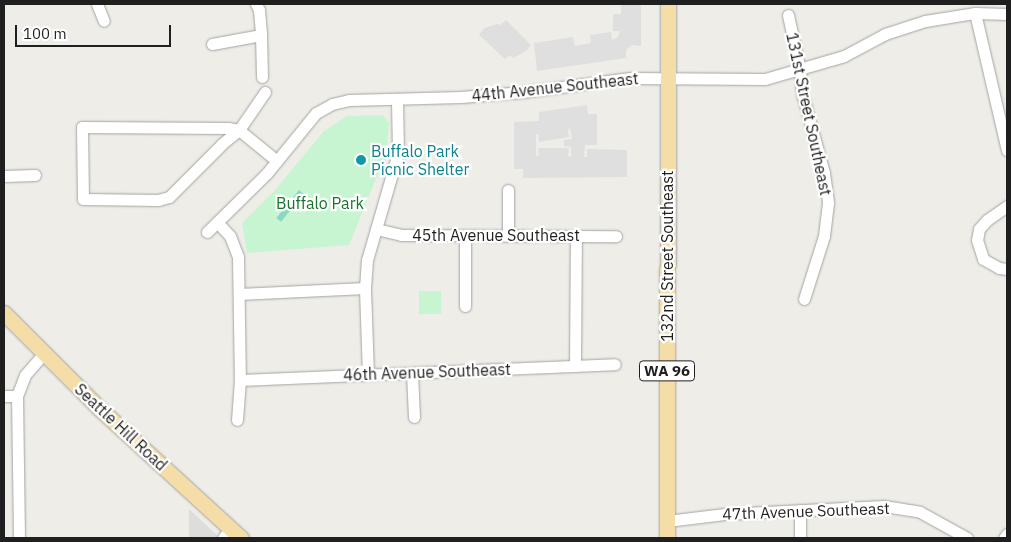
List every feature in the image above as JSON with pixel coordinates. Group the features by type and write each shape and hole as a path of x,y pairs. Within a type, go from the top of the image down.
{"main road":[{"name":"132nd Street Southeast","path":"666,538 666,79 668,4"},
{"name":"Seattle Hill Road","path":"4,313 43,354 231,535"}],"street":[{"path":"96,4 104,22"},
{"path":"256,4 259,10 262,77"},
{"path":"975,13 1007,150"},
{"name":"44th Avenue Southeast","path":"207,232 277,161 316,113 332,104 349,100 523,92 630,78 765,79 844,56 885,34 925,22 975,13 1007,14"},
{"name":"131st Street Southeast","path":"788,15 800,70 802,93 824,173 828,203 824,236 804,299"},
{"path":"212,44 261,35"},
{"path":"266,92 239,130 222,144 169,198 158,200 83,199 82,127 228,128 239,130 277,161"},
{"path":"368,375 365,288 367,260 398,153 397,99"},
{"path":"4,176 35,175"},
{"path":"508,190 508,236"},
{"path":"1007,206 987,220 979,229 977,240 983,259 999,268 1007,269"},
{"path":"217,222 230,236 238,257 240,380 237,420"},
{"name":"45th Avenue Southeast","path":"376,229 401,235 616,236"},
{"path":"464,306 465,236"},
{"path":"575,366 576,236"},
{"path":"239,294 365,288"},
{"path":"19,538 17,396 25,374 43,354"},
{"name":"46th Avenue Southeast","path":"240,380 615,364"},
{"path":"412,373 414,417"},
{"path":"4,396 17,396"},
{"name":"47th Avenue Southeast","path":"667,521 725,514 884,506 920,512 967,538"},
{"path":"800,510 800,538"},
{"path":"1004,538 1007,534"}],"shaded area":[{"path":"621,4 641,4 641,46 632,45 626,50 626,58 537,71 534,43 573,37 575,46 591,43 590,35 611,32 612,40 618,37 620,31 613,31 613,14 621,14"},
{"path":"506,20 531,45 526,51 513,58 510,55 505,59 479,35 484,28 497,24 500,25"},
{"path":"587,105 588,114 597,114 597,145 585,145 584,157 587,157 587,149 627,150 627,177 523,178 523,169 514,169 514,122 539,121 539,112","holes":["570,128 572,139 564,140 564,146 571,147 571,157 568,156 569,148 538,148 539,156 536,156 536,134 538,134 539,142 569,137 568,130"]},
{"path":"189,509 220,538 189,538"}],"green space":[{"name":"Buffalo Park","path":"383,115 389,123 386,160 376,179 349,245 247,253 242,223 275,190 324,131 347,116"},
{"path":"299,190 304,194 281,222 276,218"},
{"path":"419,291 441,291 441,314 419,314"}],"place":[{"name":"Buffalo Park Picnic Shelter","path":"361,160"}]}
